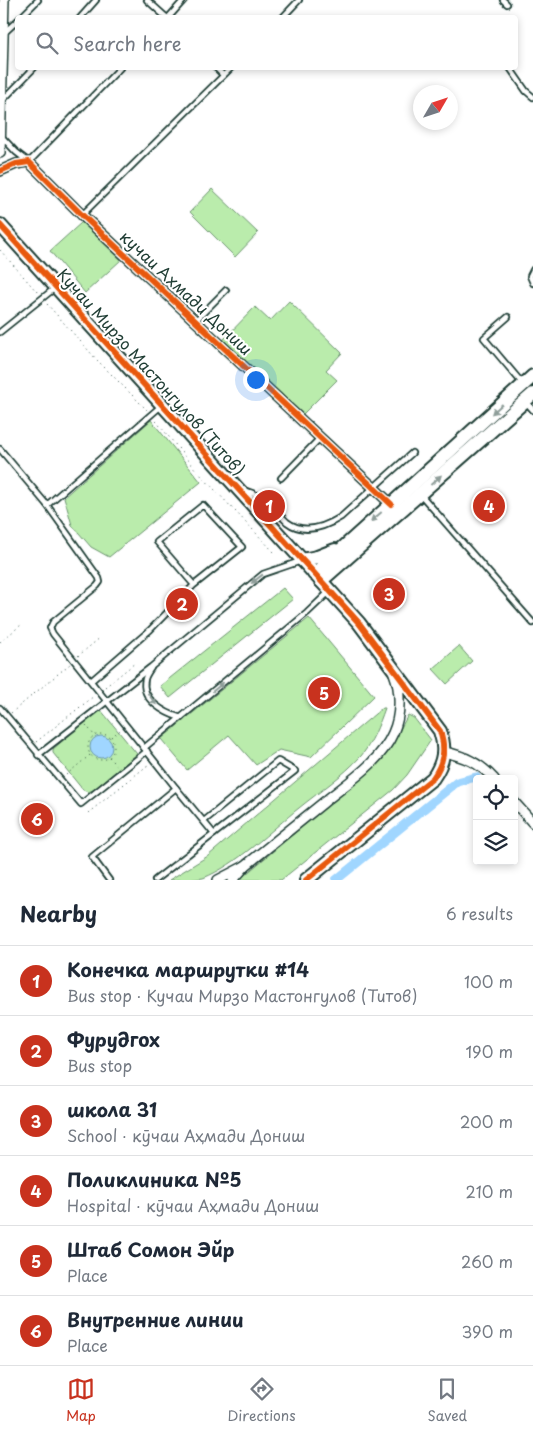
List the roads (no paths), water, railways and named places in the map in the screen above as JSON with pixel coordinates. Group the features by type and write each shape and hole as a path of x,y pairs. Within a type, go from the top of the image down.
{"street":[{"path":"0,153 4,0"},
{"path":"0,171 16,164 29,162"},
{"name":"кучаи Ахмади Дониш","path":"29,162 82,215 391,504"},
{"name":"Кучаи Мирзо Мастонгулов (Титов)","path":"0,225 358,623 437,725 443,741 444,752"},
{"path":"302,560 348,549 420,494 530,393"},
{"path":"317,577 348,549 391,504 530,393"},
{"path":"330,591 348,549"},
{"path":"233,880 245,866 358,774 387,744 396,722 399,691 395,675 386,660"},
{"path":"306,880 433,778 444,752 462,756 476,762 490,775"},
{"path":"518,806 533,823"},
{"path":"218,880 245,866"}],"lane":[{"path":"23,15 38,0"},
{"path":"83,15 96,0"},
{"path":"148,0 164,15"},
{"path":"170,15 184,0"},
{"path":"285,15 299,0"},
{"path":"3,34 15,23"},
{"path":"2,102 32,70"},
{"path":"1,136 16,152 29,162 118,70"},
{"path":"218,70 224,75"},
{"path":"82,215 229,70"},
{"path":"511,70 526,91 533,97"},
{"path":"533,270 530,276 533,282"},
{"path":"0,332 56,287"},
{"path":"195,320 226,290"},
{"path":"508,317 484,338 530,393"},
{"path":"46,505 162,405"},
{"path":"281,478 320,438"},
{"path":"0,449 46,505 99,578 100,582 97,586 53,622 50,628 53,634 214,834"},
{"path":"237,488 257,494 270,503 287,522 300,528 313,529 328,525 341,517 412,453"},
{"path":"420,494 533,623"},
{"path":"91,681 150,630 194,586 242,547 203,505 157,542 194,586"},
{"path":"38,755 151,667 263,574 302,560"},
{"path":"0,708 81,804 307,613 330,591"},
{"path":"151,667 145,680 145,689 150,698 160,709 181,718"},
{"path":"155,880 294,771 278,761 204,821"},
{"path":"110,880 92,857 176,788"}],"water":[{"path":"101,736 109,739 112,747 109,755 101,758 93,755 90,747 93,739"}],"waterway":[{"path":"336,880 457,782 473,778"}],"place":[{"name":"Конечка маршрутки #14","path":"269,506"},
{"name":"Поликлиника №5","path":"489,506"},
{"name":"школа 31","path":"389,594"},
{"name":"Фурудгох","path":"182,604"},
{"name":"Штаб Сомон Эйр","path":"324,693"},
{"name":"Внутренние линии","path":"37,819"}]}
